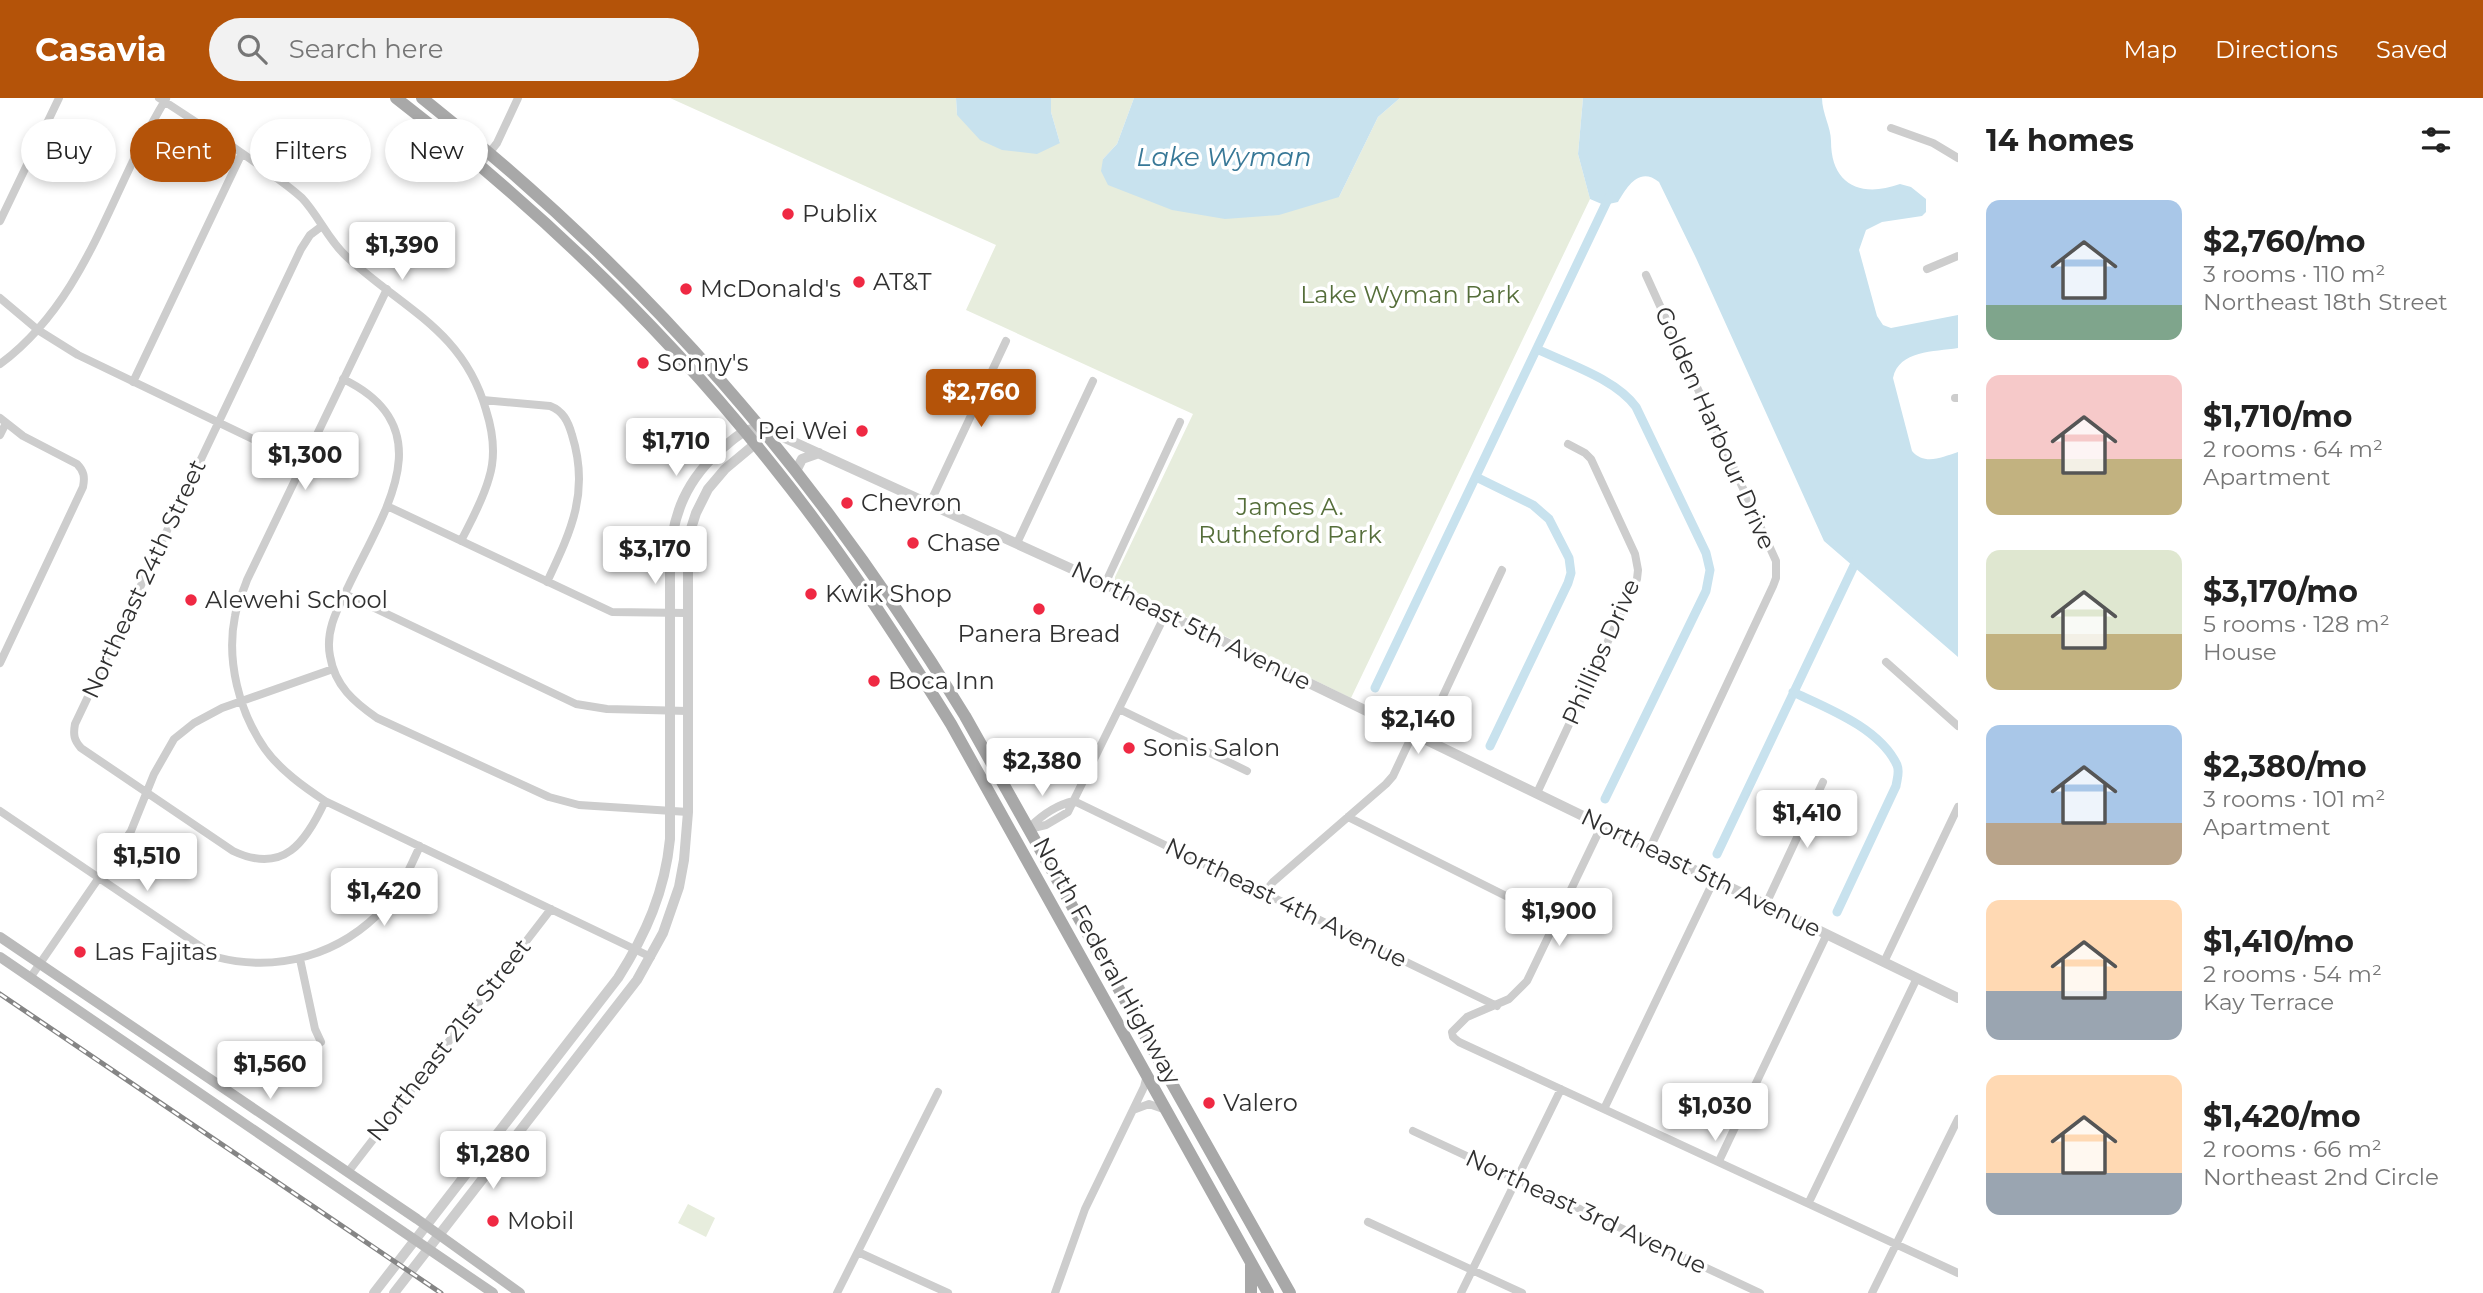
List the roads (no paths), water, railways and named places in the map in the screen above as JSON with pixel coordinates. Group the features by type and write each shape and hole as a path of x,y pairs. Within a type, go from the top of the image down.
{"main road":[{"name":"North Federal Highway","path":"396,98 422,119"},
{"name":"North Federal Highway","path":"422,98 491,153 632,283 761,426 865,562 919,639 965,716 1180,1102 1257,1231 1290,1293"},
{"name":"North Federal Highway","path":"488,172 619,294 687,364 744,430 852,570 951,724 1268,1293"},
{"path":"506,188 512,183 528,186"},
{"path":"852,570 865,562"},
{"path":"891,628 909,639 919,639"},
{"path":"1001,814 1014,824 1028,828"},
{"path":"1015,838 1029,842 1042,853"},
{"path":"0,937 426,1225 520,1293"},
{"path":"0,957 493,1293"},
{"path":"212,1101 222,1087"},
{"path":"1158,1096 1180,1102"},
{"path":"1254,1267 1268,1279 1281,1277 1278,1293"},
{"path":"1251,1293 1254,1267"}],"street":[{"path":"0,221 59,98"},
{"path":"488,156 519,98"},
{"path":"0,364 38,330 79,273 163,99 289,187 312,210 348,258 425,319 451,344 468,367 483,400 492,436 491,470 461,541"},
{"path":"1891,128 1933,143 1958,158"},
{"path":"133,382 242,153"},
{"name":"Northeast 24th Street","path":"147,793 81,748 75,742 75,724 301,249 310,235 322,226"},
{"path":"1927,269 1958,256"},
{"name":"Golden Harbour Drive","path":"1646,275 1776,561 1777,570 1773,586 1650,848"},
{"path":"387,289 247,580 235,615 233,641 235,677 241,701 265,750 306,788 325,801 651,957"},
{"path":"0,298 38,330 78,355 303,463"},
{"path":"930,503 1006,341"},
{"path":"343,379 374,398 396,433 400,457 399,473 387,506 330,629 329,647 333,669 343,689 356,703 377,718 549,797 579,805 688,812"},
{"path":"1017,543 1093,381"},
{"path":"483,400 550,406 564,415 570,430 579,462 579,496 572,528 547,582"},
{"path":"0,435 3,420 32,441 77,464 83,470 85,479 0,663"},
{"path":"1105,584 1180,422"},
{"path":"374,1293 618,978 650,923 665,874 670,839 671,538 683,498 705,465 744,430 761,426"},
{"path":"394,1293 632,987 663,933 679,887 688,812 687,549 691,526 699,505 717,478 755,444 761,426"},
{"name":"Northeast 5th Avenue","path":"761,426 1166,613 1958,998"},
{"name":"Phillips Drive","path":"1536,793 1637,579 1638,570 1635,554 1591,459 1568,444"},
{"path":"797,470 802,459 819,453"},
{"path":"683,498 699,505"},
{"path":"387,506 612,612 687,613"},
{"path":"1264,893 1273,882 1386,785 1393,776 1409,742 1428,728 1502,570"},
{"path":"345,594 576,704 607,709 688,711"},
{"path":"1028,828 1046,825 1068,812 1166,613"},
{"path":"1886,662 1958,726"},
{"path":"30,978 131,831 154,774 174,739 207,715 333,669"},
{"path":"1119,709 1247,771"},
{"path":"951,724 965,716"},
{"path":"1766,904 1823,782"},
{"path":"147,793 233,851 260,859 283,855 299,845 310,833 325,801"},
{"name":"Northeast 4th Avenue","path":"1074,800 1497,1006"},
{"path":"1884,962 1958,807"},
{"path":"0,811 216,957 254,964 300,959 335,946 369,922 397,892 420,846"},
{"path":"1348,817 1556,922"},
{"path":"1602,825 1527,981 1516,994 1497,1006 1461,1021 1452,1032 1453,1037 1604,1110 1809,1202 1958,1273"},
{"path":"1604,1110 1714,880"},
{"name":"Northeast 21st Street","path":"348,1172 551,909"},
{"path":"1719,1161 1827,934"},
{"path":"300,959 315,1029 321,1042"},
{"path":"1809,1202 1917,978"},
{"path":"1055,1293 1085,1209 1144,1087 1147,1074"},
{"path":"1461,1293 1561,1089"},
{"path":"837,1293 938,1092"},
{"path":"1133,1110 1149,1104 1166,1110"},
{"path":"508,1119 523,1129"},
{"path":"1872,1293 1958,1119"},
{"name":"Northeast 3rd Avenue","path":"1413,1131 1760,1293"},
{"path":"1368,1222 1522,1293"},
{"path":"858,1252 948,1293"}],"water":[{"path":"956,98 1051,98 1051,112 1060,143 1037,154 1002,150 980,140 957,115"},
{"name":"Lake Wyman","path":"1134,98 1400,98 1378,117 1339,197 1279,215 1225,219 1172,210 1108,185 1101,171 1103,159 1117,144"},
{"path":"1583,98 1822,98 1831,136 1832,156 1843,178 1861,188 1886,188 1900,184 1911,187 1926,199 1926,212 1922,216 1882,222 1866,230 1859,250 1877,316 1883,325 1891,328 1958,315 1958,348 1910,357 1902,362 1893,378 1912,451 1917,456 1928,459 1958,452 1958,657 1824,541 1659,182 1645,176 1640,177 1634,180 1618,202 1604,205 1590,199 1578,154"}],"waterway":[{"path":"1375,688 1609,197"},
{"path":"1537,349 1604,380 1636,407 1706,553 1710,570 1706,591 1605,799"},
{"path":"1476,477 1533,505 1549,519 1569,558 1571,573 1490,746"},
{"path":"1717,854 1859,555"},
{"path":"1793,692 1836,712 1866,730 1889,752 1898,768 1896,786 1837,912"}],"railway":[{"path":"0,994 441,1293"}],"place":[{"name":"Publix","path":"788,214"},
{"name":"AT&T","path":"859,282"},
{"name":"McDonald's","path":"686,289"},
{"name":"Sonny's","path":"643,363"},
{"name":"Pei Wei","path":"862,431"},
{"name":"Chevron","path":"847,503"},
{"name":"Chase","path":"913,543"},
{"name":"Kwik Shop","path":"811,594"},
{"name":"Alewehi School","path":"191,600"},
{"name":"Panera Bread","path":"1039,609"},
{"name":"Boca Inn","path":"874,681"},
{"name":"Sonis Salon","path":"1129,748"},
{"name":"Las Fajitas","path":"80,952"},
{"name":"Valero","path":"1209,1103"},
{"name":"Mobil","path":"493,1221"}],"park label":[{"name":"Lake Wyman Park","path":"1410,295"},
{"name":"James A. Rutheford Park","path":"1290,521"}]}
